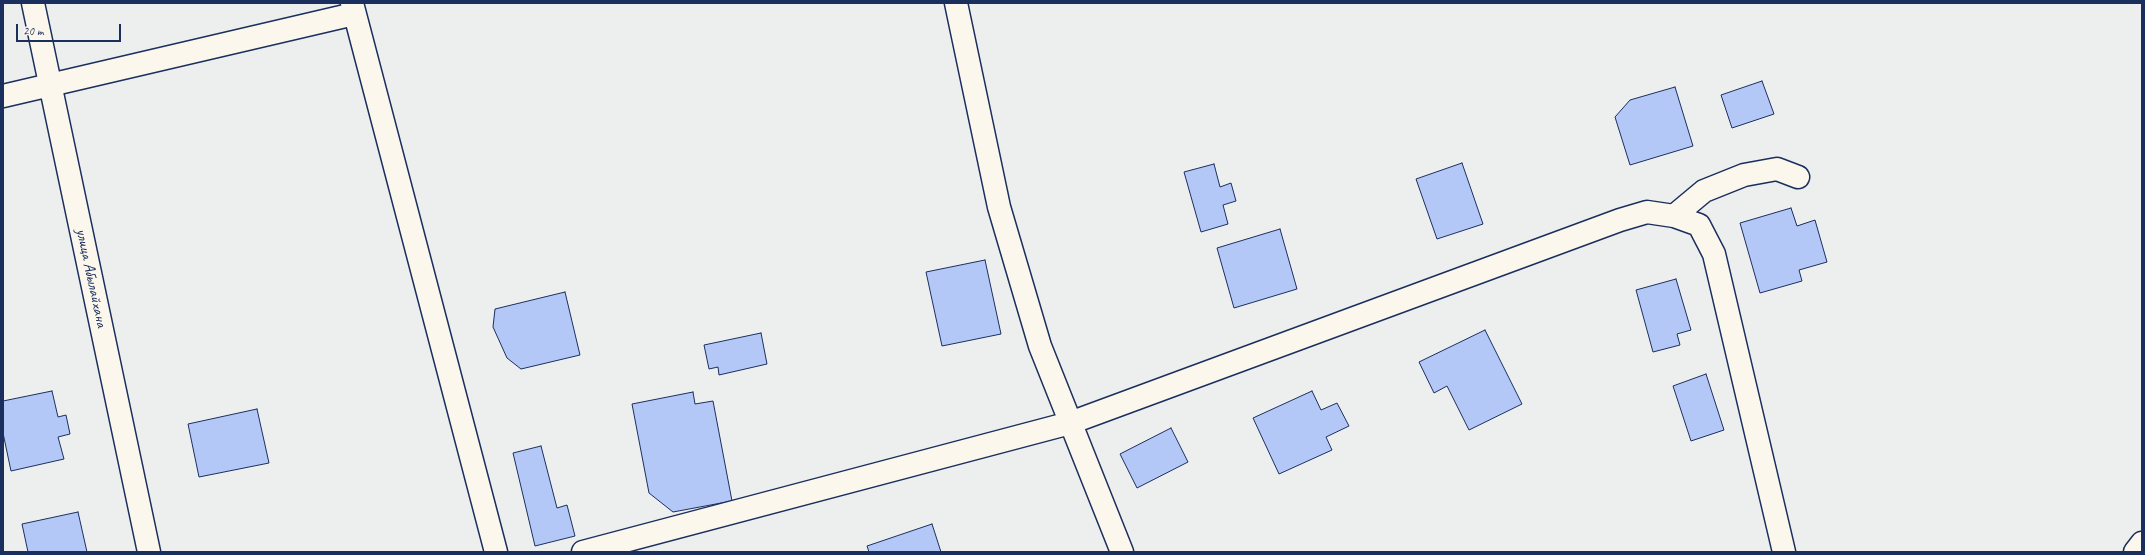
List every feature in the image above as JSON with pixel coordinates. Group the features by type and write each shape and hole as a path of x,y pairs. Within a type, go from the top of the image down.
{"street":[{"name":"улица Абылайхана","path":"33,3 149,552"},
{"path":"956,3 999,207 1040,346 1122,552"},
{"path":"3,96 353,9 496,552"},
{"path":"1674,216 1704,191 1744,175 1777,169 1798,178"},
{"path":"583,552 1070,423 1620,220 1647,212 1674,216 1699,225 1714,254 1784,552"},
{"path":"2135,552 2142,543"}],"building":[{"path":"1762,81 1774,114 1732,128 1721,95"},
{"path":"1675,87 1693,146 1630,165 1615,117 1630,100"},
{"path":"1462,163 1483,224 1437,239 1416,179"},
{"path":"1214,164 1220,187 1231,183 1236,201 1223,205 1228,224 1201,232 1184,172"},
{"path":"1791,208 1797,226 1815,220 1827,262 1799,270 1802,281 1760,293 1740,223"},
{"path":"1280,229 1297,289 1234,308 1217,248"},
{"path":"985,260 1001,334 942,346 926,272"},
{"path":"1676,279 1691,330 1677,334 1680,345 1653,352 1636,290"},
{"path":"565,292 580,355 521,369 507,358 493,327 495,309"},
{"path":"1485,330 1522,404 1469,430 1447,386 1434,393 1419,362"},
{"path":"761,333 767,364 719,375 718,367 709,369 704,345"},
{"path":"1706,374 1724,430 1691,441 1673,386"},
{"path":"52,391 58,417 66,415 70,434 58,437 64,459 11,471 3,433 3,401"},
{"path":"1312,391 1321,410 1337,403 1349,426 1326,437 1332,450 1279,474 1253,418"},
{"path":"693,392 695,404 713,401 732,501 673,512 649,493 632,404"},
{"path":"257,409 269,463 199,477 188,424"},
{"path":"1171,428 1188,462 1137,488 1120,454"},
{"path":"541,446 557,508 567,505 575,536 535,546 513,453"},
{"path":"78,512 87,552 28,552 22,524"},
{"path":"932,524 941,552 869,552 867,546"}]}
